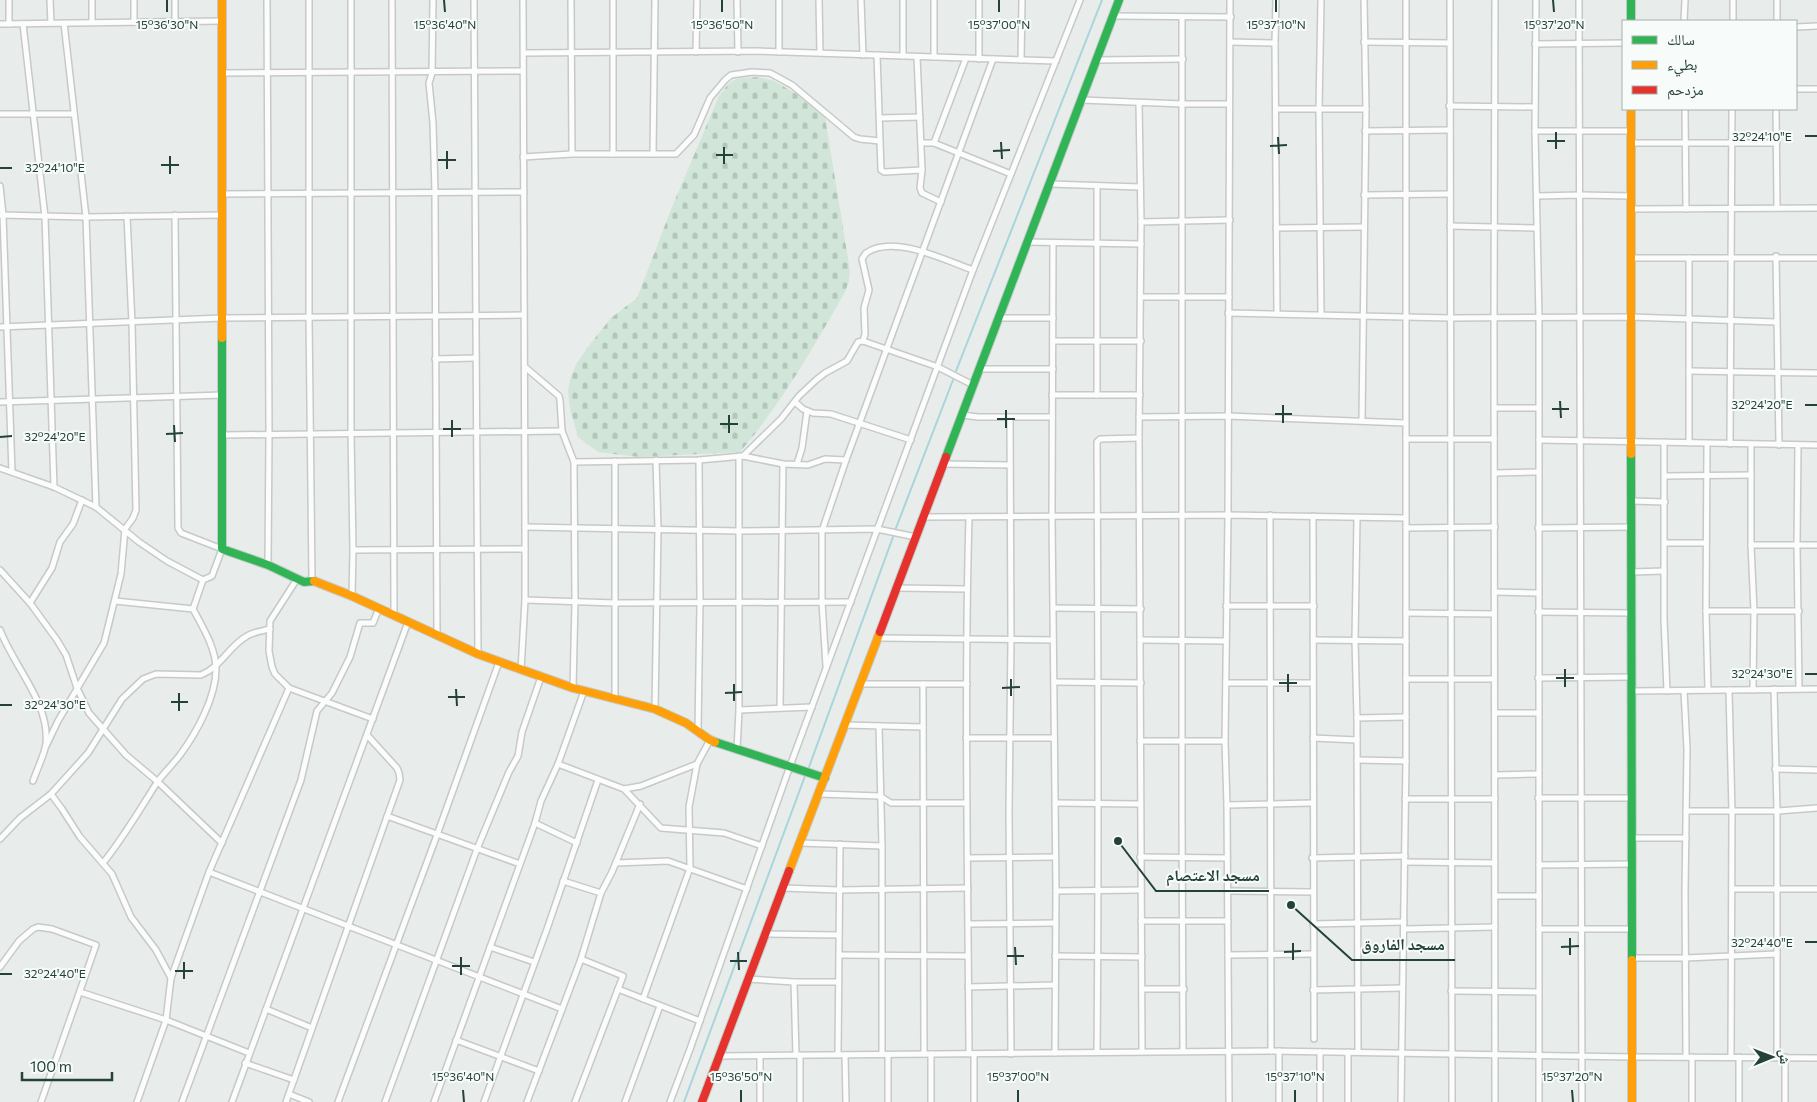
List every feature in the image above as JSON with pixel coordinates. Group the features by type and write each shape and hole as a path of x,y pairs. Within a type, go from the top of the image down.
{"street":[{"path":"9,0 9,24"},
{"path":"50,0 51,23"},
{"path":"92,0 92,22"},
{"path":"134,0 134,22"},
{"path":"175,0 175,21"},
{"path":"102,863 122,839 158,782 185,747 210,700 215,686 216,666 207,637 193,608 203,580 212,576 222,549 222,0"},
{"path":"267,0 268,565"},
{"path":"309,0 309,317 312,580"},
{"path":"351,0 352,596"},
{"path":"392,0 394,615"},
{"path":"433,0 432,73 429,83 433,123 435,192 434,317 437,635"},
{"path":"474,0 476,72 475,316 478,654"},
{"path":"521,670 525,600 526,527 523,315 523,0"},
{"path":"572,0 572,154"},
{"path":"613,0 613,154"},
{"path":"653,154 655,0"},
{"path":"696,0 696,52"},
{"path":"737,0 738,52"},
{"path":"778,0 779,52"},
{"path":"819,0 820,54"},
{"path":"861,0 863,55"},
{"path":"903,0 903,56"},
{"path":"934,0 934,57"},
{"path":"979,0 979,58"},
{"path":"1021,60 1022,0"},
{"path":"670,1102 790,766 973,270 1080,0"},
{"path":"702,1102 1119,0"},
{"path":"1229,1102 1225,641 1228,515 1230,0"},
{"path":"1276,0 1277,314"},
{"path":"1321,0 1319,109 1321,315"},
{"path":"1362,422 1366,109 1364,0"},
{"path":"1401,1102 1406,798 1406,0"},
{"path":"1450,0 1452,1102"},
{"path":"1495,0 1495,1102"},
{"path":"1536,0 1535,131 1539,318 1539,1102"},
{"path":"1579,0 1582,1102"},
{"path":"1631,0 1631,20"},
{"path":"1684,0 1684,20"},
{"path":"1732,0 1733,20"},
{"path":"1777,0 1777,20"},
{"path":"1113,16 1230,17"},
{"path":"1182,17 1182,857 1184,1051"},
{"path":"0,24 222,21"},
{"path":"64,23 86,217 96,507"},
{"path":"23,24 46,217 54,487"},
{"path":"1797,26 1817,26"},
{"path":"1230,42 1275,43"},
{"path":"1364,42 1450,43"},
{"path":"1535,44 1622,43"},
{"path":"524,53 779,52 1056,61"},
{"path":"877,55 882,172 922,170"},
{"path":"917,57 922,170 920,191 941,202"},
{"path":"934,143 966,58"},
{"path":"827,670 822,602 822,531 846,460 993,59"},
{"path":"1096,60 1183,59"},
{"path":"222,73 268,72 309,74 523,71"},
{"path":"523,157 572,154 676,154 694,135 702,121 710,98 725,80 731,75 752,72 770,73 792,85 854,137 880,141"},
{"path":"1797,89 1817,89"},
{"path":"1082,100 1229,104"},
{"path":"1139,103 1141,222 1139,438 1142,1052"},
{"path":"1449,106 1535,107"},
{"path":"1276,109 1366,109"},
{"path":"1631,110 1632,1102"},
{"path":"1685,110 1686,209"},
{"path":"1730,444 1732,110"},
{"path":"1776,110 1777,208"},
{"path":"0,114 74,114"},
{"path":"880,118 920,117"},
{"path":"1365,131 1450,130"},
{"path":"1535,131 1630,131"},
{"path":"921,143 934,143 1011,174"},
{"path":"1631,143 1777,143"},
{"path":"1050,184 1140,187"},
{"path":"0,186 12,472"},
{"path":"1097,186 1097,395"},
{"path":"223,194 524,192"},
{"path":"1364,195 1450,194"},
{"path":"1537,196 1631,196"},
{"path":"1630,209 1817,208"},
{"path":"2,215 86,217 223,215"},
{"path":"175,215 179,531 268,565 304,582 312,580 352,596 478,654 572,688 655,709 686,723 710,740 825,778"},
{"path":"33,781 58,721 104,643 116,601 123,565 125,529 136,510 132,323 127,216"},
{"path":"1141,222 1230,220"},
{"path":"1450,226 1537,228"},
{"path":"1276,228 1364,227"},
{"path":"1027,242 1141,244"},
{"path":"1053,243 1052,517 1056,891 1055,1053"},
{"path":"863,341 865,334 864,308 870,294 862,259 869,250 884,246 899,246 973,270"},
{"path":"1631,258 1776,256 1817,258"},
{"path":"1776,256 1779,445"},
{"path":"1689,258 1689,443"},
{"path":"1141,297 1229,297"},
{"path":"1228,313 1450,318 1631,317 1776,322"},
{"path":"0,327 222,318 523,315"},
{"path":"998,318 1053,318"},
{"path":"737,750 741,456 781,419 795,402 825,373 847,361 858,342 863,341 938,367 973,385"},
{"path":"1053,342 1141,341"},
{"path":"435,359 476,358"},
{"path":"525,367 558,396 561,406 562,431 574,462 575,602 572,688"},
{"path":"979,369 1053,369"},
{"path":"1689,371 1817,373"},
{"path":"0,402 223,394"},
{"path":"1052,395 1140,395"},
{"path":"795,402 807,411 817,414 831,414 911,440"},
{"path":"1494,408 1538,408"},
{"path":"797,464 802,448 807,411"},
{"path":"962,415 1052,417"},
{"path":"1139,417 1228,416 1406,423"},
{"path":"1010,417 1011,1054"},
{"path":"223,435 562,431"},
{"path":"1097,1052 1098,440 1139,438"},
{"path":"1406,439 1494,439"},
{"path":"1538,440 1817,445"},
{"path":"1664,442 1664,571 1667,691"},
{"path":"1707,444 1706,611 1708,690"},
{"path":"1751,445 1751,545 1754,611 1753,690"},
{"path":"1798,445 1799,689"},
{"path":"574,462 699,460 741,456 783,464 808,465 824,459 846,460"},
{"path":"655,709 658,529 656,460"},
{"path":"698,731 700,602 699,460"},
{"path":"615,462 615,698"},
{"path":"780,708 783,464"},
{"path":"943,464 1010,464"},
{"path":"0,468 54,487 96,507 166,562 203,580"},
{"path":"1495,473 1538,472"},
{"path":"1664,476 1751,475"},
{"path":"30,603 52,568 60,542 73,524 82,500"},
{"path":"1632,501 1665,502"},
{"path":"923,517 1228,515 1406,518"},
{"path":"1270,516 1271,1051"},
{"path":"1313,516 1312,954 1314,1039"},
{"path":"969,517 966,803 968,987 974,1102"},
{"path":"1357,518 1358,1052"},
{"path":"526,527 699,531 878,529 916,537"},
{"path":"1406,528 1495,527"},
{"path":"1538,528 1632,527"},
{"path":"1665,543 1706,543"},
{"path":"1751,545 1817,545"},
{"path":"353,550 525,549"},
{"path":"0,570 30,603 57,640 66,655 77,688 89,713 126,755 158,782 222,843"},
{"path":"1632,572 1664,571"},
{"path":"297,578 273,615 270,629 270,659 275,674 289,688 373,719"},
{"path":"896,588 967,589"},
{"path":"1494,592 1538,593"},
{"path":"525,600 615,603 852,602"},
{"path":"116,601 193,608"},
{"path":"1226,606 1314,606"},
{"path":"182,1102 300,780 317,711 332,693 350,657 360,623 372,624 379,608"},
{"path":"1053,608 1140,609"},
{"path":"1706,611 1799,611"},
{"path":"1538,612 1632,613"},
{"path":"1406,613 1494,614"},
{"path":"232,1102 408,622"},
{"path":"0,839 20,818 51,794 88,753 127,693 149,676 156,674 202,675 216,666 248,635 270,629"},
{"path":"0,630 28,682 42,713 46,728 46,746"},
{"path":"878,638 1053,640"},
{"path":"1140,640 1225,641"},
{"path":"1314,640 1406,641"},
{"path":"338,1102 499,662"},
{"path":"385,1102 477,849 509,772 516,760 522,732 541,677"},
{"path":"1538,678 1632,677"},
{"path":"1406,679 1494,679"},
{"path":"1054,682 1141,683"},
{"path":"1226,683 1313,683"},
{"path":"860,684 967,684"},
{"path":"923,684 924,1054"},
{"path":"137,1102 166,1020 171,978 209,872 289,688"},
{"path":"1774,689 1777,811 1777,1057"},
{"path":"1632,691 1817,689"},
{"path":"1729,690 1732,811 1731,1057"},
{"path":"434,1102 541,801 558,764 584,691"},
{"path":"1684,691 1687,749 1685,958 1692,1102"},
{"path":"739,710 812,707"},
{"path":"1495,713 1538,712"},
{"path":"1357,718 1406,717"},
{"path":"844,725 923,727"},
{"path":"879,726 882,955 888,1102"},
{"path":"286,1102 400,780 399,773 367,735"},
{"path":"966,738 1054,738"},
{"path":"1313,738 1357,740"},
{"path":"643,999 690,868 689,807 697,764 710,740"},
{"path":"1140,741 1225,741"},
{"path":"1357,760 1406,761"},
{"path":"558,764 624,789 661,828 724,833 762,846"},
{"path":"624,789 641,786 697,764"},
{"path":"1775,769 1817,770"},
{"path":"1495,775 1538,774"},
{"path":"484,1102 598,780"},
{"path":"51,794 80,837 112,874 131,917 156,950 171,978"},
{"path":"819,794 880,796 891,803 966,803"},
{"path":"1406,798 1495,799"},
{"path":"1538,798 1632,798"},
{"path":"1054,803 1140,804"},
{"path":"1227,805 1312,803"},
{"path":"528,1102 581,959 600,892 616,863 640,804"},
{"path":"1686,811 1777,811 1817,808"},
{"path":"387,816 520,864"},
{"path":"535,822 576,843"},
{"path":"1632,838 1686,838"},
{"path":"800,843 882,846"},
{"path":"838,1055 840,844"},
{"path":"1312,858 1358,856 1495,863"},
{"path":"968,858 1055,857"},
{"path":"1140,857 1227,858"},
{"path":"616,863 668,861 747,889"},
{"path":"1539,865 1632,864"},
{"path":"209,872 562,1009"},
{"path":"564,880 600,892"},
{"path":"783,888 839,890 968,888"},
{"path":"1732,889 1817,889"},
{"path":"1056,891 1141,890"},
{"path":"1228,891 1312,892"},
{"path":"1495,896 1539,896"},
{"path":"1141,921 1228,921"},
{"path":"1313,924 1404,922"},
{"path":"968,924 1056,923"},
{"path":"0,967 19,941 33,929 43,926 96,945 40,1102"},
{"path":"1404,928 1451,929 1495,927"},
{"path":"1539,929 1631,928"},
{"path":"766,934 839,935"},
{"path":"490,947 534,962"},
{"path":"1228,955 1312,954"},
{"path":"1632,958 1776,954"},
{"path":"839,955 968,956"},
{"path":"1055,956 1142,957"},
{"path":"576,1102 622,975 581,959"},
{"path":"748,979 838,982"},
{"path":"794,982 800,1102"},
{"path":"968,987 1055,985"},
{"path":"1313,990 1402,988"},
{"path":"618,989 700,1021"},
{"path":"1142,989 1184,989"},
{"path":"80,992 166,1020 249,1054"},
{"path":"1451,992 1539,992"},
{"path":"625,1102 660,1006"},
{"path":"266,1009 312,1028"},
{"path":"456,1040 539,1070"},
{"path":"719,1056 1279,1051 1817,1058"},
{"path":"1279,1051 1279,1102"},
{"path":"1320,1052 1320,1102"},
{"path":"1348,1052 1348,1102"},
{"path":"931,1054 931,1102"},
{"path":"845,1055 846,1102"},
{"path":"760,1056 760,1102"},
{"path":"1739,1057 1739,1102"},
{"path":"1785,1102 1786,1057"},
{"path":"245,1063 294,1080"},
{"path":"289,1094 309,1102"}],"green space":[{"path":"758,77 774,81 800,96 825,117 850,271 845,292 783,395 740,452 639,457 598,452 578,437 570,409 568,391 576,364 611,318 637,298 672,207 719,96 731,82 739,78"}],"waterway":[{"path":"956,371 1102,0"},
{"path":"896,528 953,380"},
{"path":"809,767 893,537"},
{"path":"684,1102 805,776"}],"traffic: fast":[{"path":"946,457 1119,0"},
{"path":"1631,0 1631,20"},
{"path":"222,338 222,549 268,565 304,582 314,581"},
{"path":"1631,454 1632,960"},
{"path":"715,742 825,778"}],"traffic: slow":[{"path":"222,0 222,338"},
{"path":"1631,110 1631,454"},
{"path":"314,581 352,596 478,654 573,688 655,709 686,723 715,742"},
{"path":"789,871 880,632"},
{"path":"1632,960 1632,1102"}],"traffic: jam":[{"path":"880,632 946,457"},
{"path":"702,1102 789,871"}],"place":[{"name":"مسجد الاعتصام","path":"1118,841"},
{"name":"مسجد الفاروق","path":"1291,905"}]}
